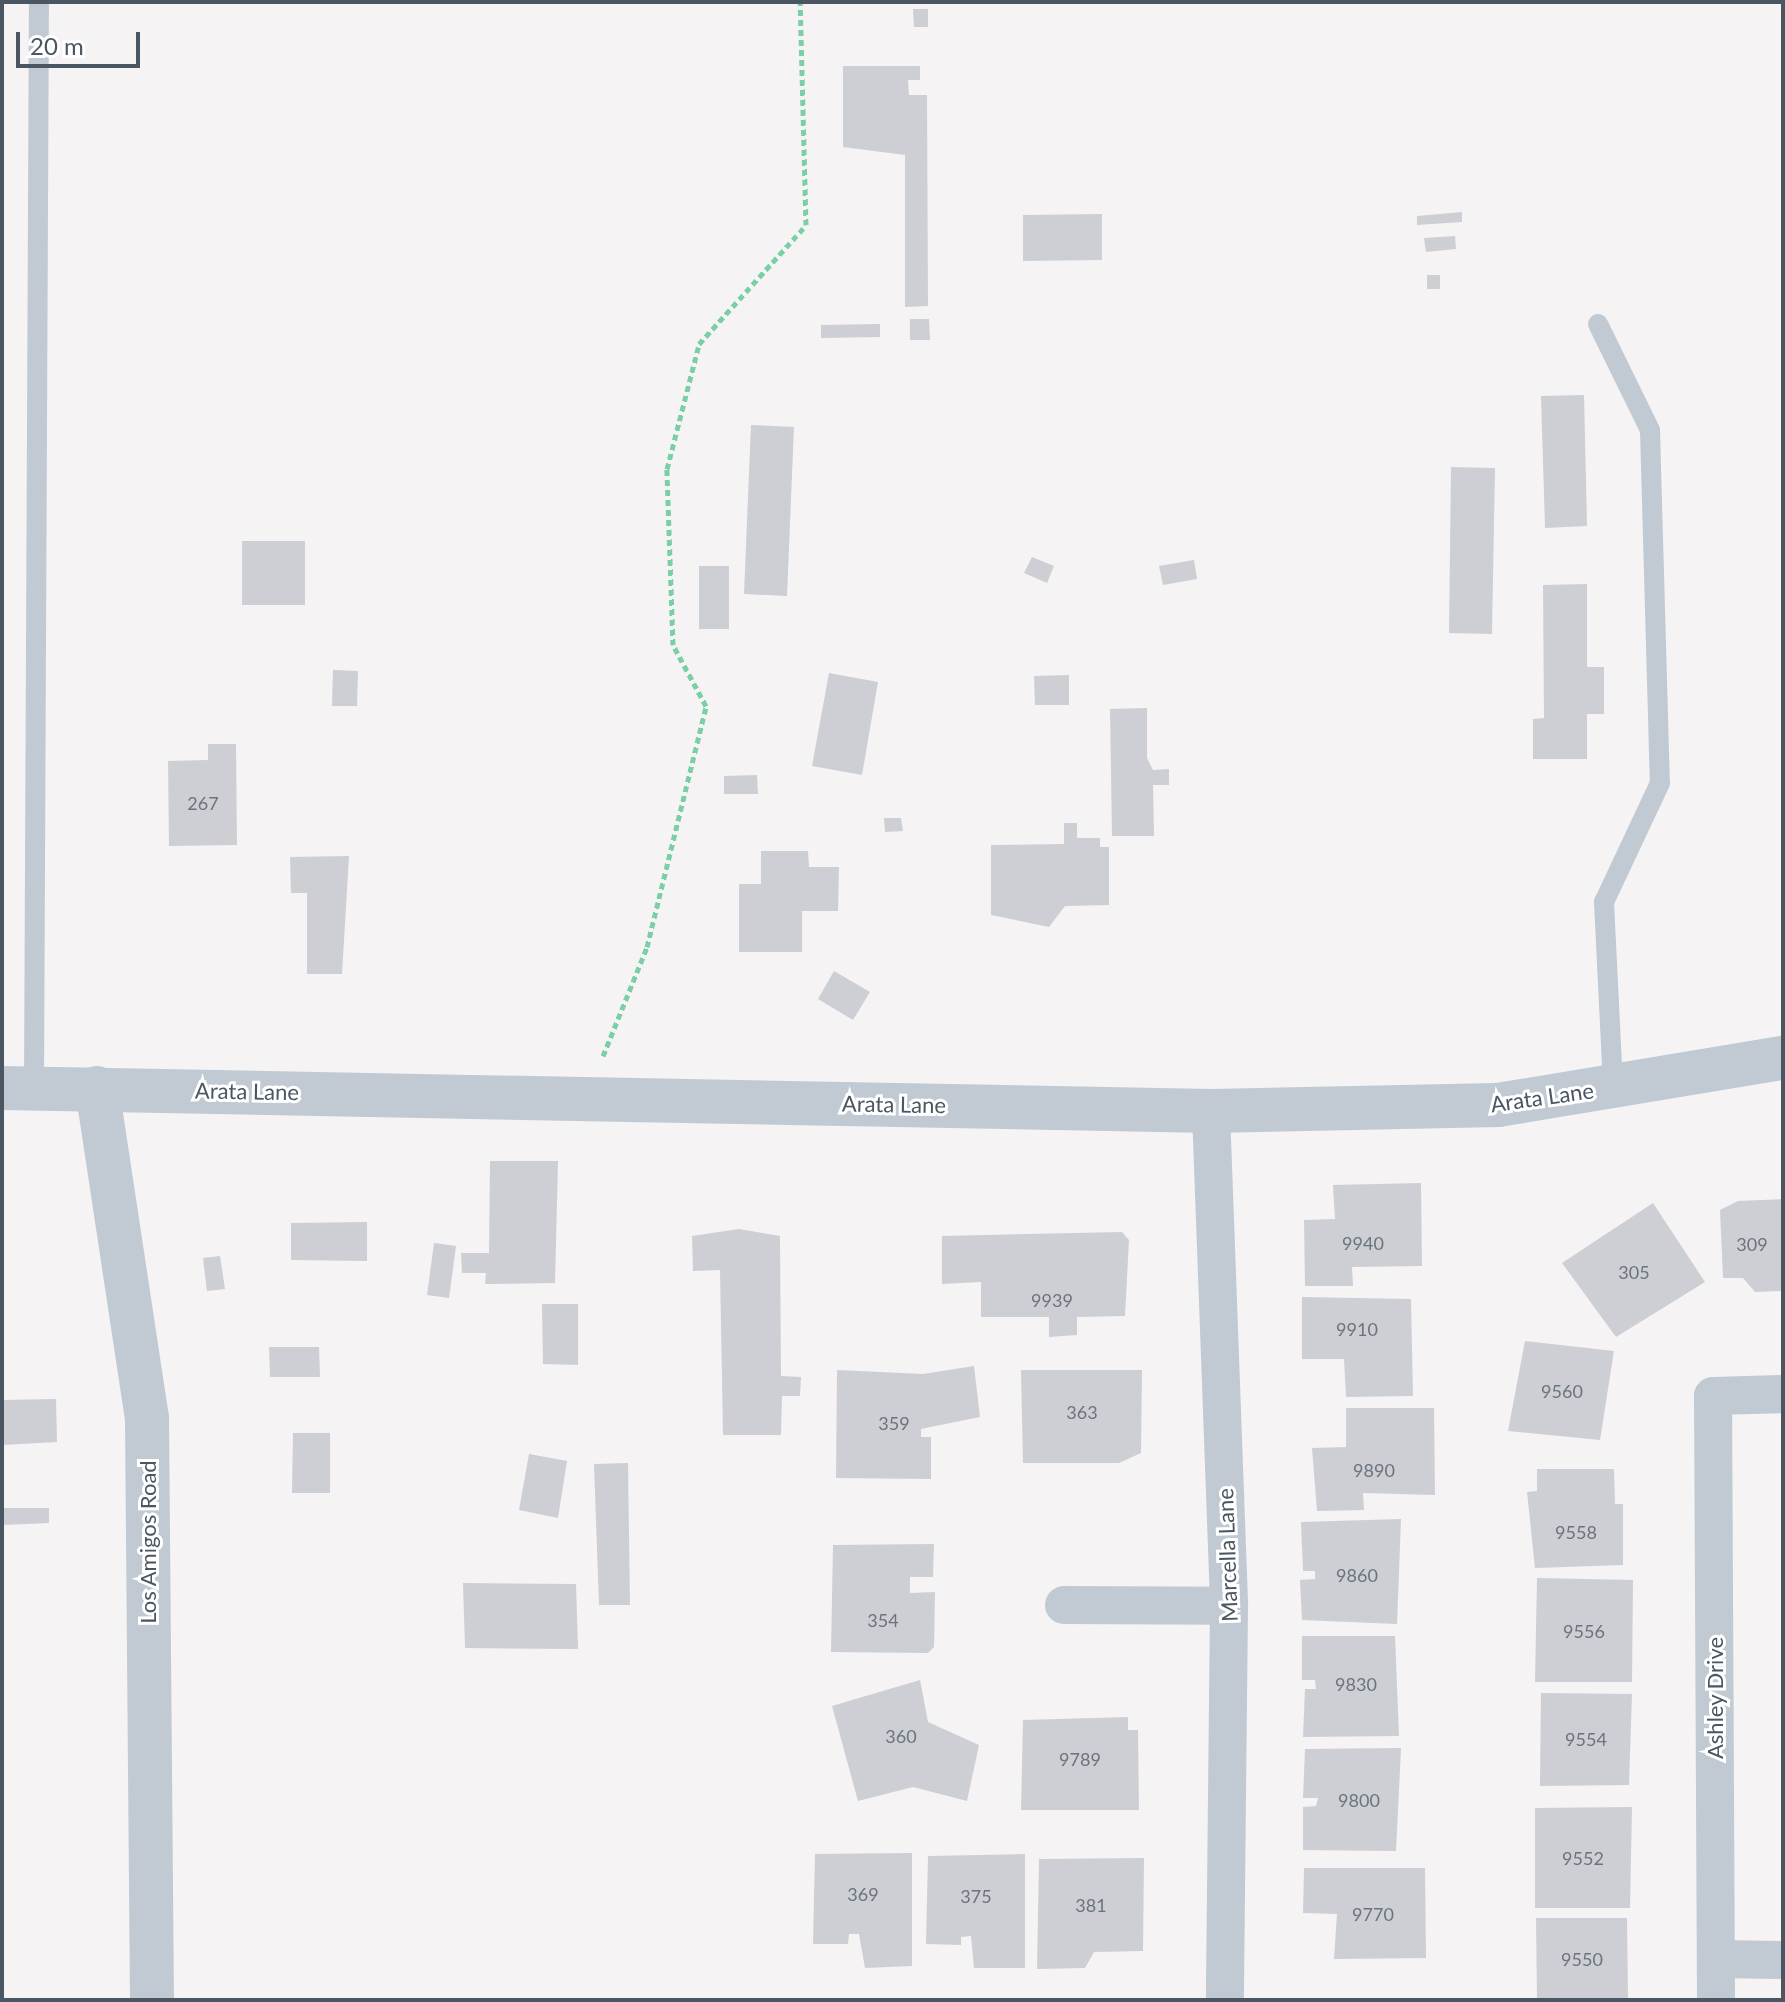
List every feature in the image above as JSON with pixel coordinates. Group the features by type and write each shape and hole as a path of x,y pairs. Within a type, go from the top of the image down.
{"street":[{"name":"Arata Lane","path":"18,1088 1211,1111 1498,1105 1783,1058"},
{"name":"Los Amigos Road","path":"97,1088 147,1418 152,2000"},
{"name":"Marcella Lane","path":"1211,1111 1229,1606 1225,2000"},
{"name":"Ashley Drive","path":"1716,2000 1713,1396 1783,1394"},
{"path":"1064,1605 1229,1606"},
{"path":"1717,1959 1783,1960"}],"lane":[{"path":"18,1088 39,2"},
{"path":"1598,324 1650,430 1660,783 1604,902 1613,1086"}],"path":[{"path":"586,1097 647,947 706,706 673,645 667,469 699,344 806,225 800,2"}],"building":[{"path":"913,9 928,9 928,27 914,27"},
{"path":"843,66 920,66 920,80 908,80 909,95 927,95 928,306 905,307 905,155 843,147"},
{"path":"1462,212 1462,222 1417,225 1417,216"},
{"path":"1102,214 1102,260 1023,261 1023,215"},
{"path":"1455,236 1456,249 1426,252 1424,238"},
{"path":"1427,275 1440,275 1440,289 1427,289"},
{"path":"910,319 929,319 930,340 910,340"},
{"path":"880,324 880,337 821,338 821,325"},
{"path":"1584,395 1587,526 1545,528 1541,396"},
{"path":"751,425 794,427 787,596 744,594"},
{"path":"1451,467 1495,468 1492,634 1449,633"},
{"path":"242,541 305,541 305,605 242,605"},
{"path":"1032,557 1054,566 1047,583 1024,573"},
{"path":"1194,560 1197,579 1163,585 1159,566"},
{"path":"699,566 729,566 729,629 699,629"},
{"path":"1587,584 1587,667 1604,667 1604,714 1587,714 1587,759 1533,759 1533,719 1544,718 1543,585"},
{"path":"333,670 358,671 357,706 332,706"},
{"path":"829,673 878,682 862,775 812,766"},
{"path":"1069,675 1069,705 1035,705 1034,676"},
{"path":"1147,708 1147,758 1153,770 1169,769 1169,785 1153,785 1154,836 1112,836 1110,709"},
{"path":"208,744 236,744 237,845 169,846 168,761 208,760"},
{"path":"757,775 758,794 724,794 724,776"},
{"path":"884,818 901,818 903,831 885,832"},
{"path":"1064,823 1077,823 1077,838 1100,838 1100,847 1109,847 1109,905 1065,906 1049,927 991,915 991,845 1064,844"},
{"path":"761,851 808,851 809,867 839,867 838,911 802,911 802,952 739,952 739,884 761,884"},
{"path":"349,856 342,974 307,974 307,893 291,893 290,857"},
{"path":"834,971 870,992 853,1020 818,999"},
{"path":"490,1161 558,1161 555,1283 485,1284 486,1273 462,1273 461,1253 489,1253"},
{"path":"1421,1183 1422,1266 1352,1267 1353,1286 1305,1286 1304,1220 1335,1219 1333,1185"},
{"path":"1783,1199 1783,1291 1755,1292 1743,1278 1723,1278 1720,1210 1738,1201"},
{"path":"1653,1203 1705,1282 1616,1337 1562,1263"},
{"path":"367,1222 367,1261 291,1260 291,1223"},
{"path":"739,1229 780,1236 781,1376 801,1377 800,1396 782,1396 781,1435 723,1435 720,1270 693,1271 692,1236"},
{"path":"1122,1232 1129,1240 1125,1316 1077,1317 1077,1335 1049,1337 1049,1317 981,1317 981,1282 942,1284 942,1236"},
{"path":"434,1243 456,1246 449,1298 427,1295"},
{"path":"220,1256 225,1289 207,1291 203,1258"},
{"path":"1302,1297 1411,1299 1413,1396 1346,1397 1344,1359 1302,1359"},
{"path":"542,1304 578,1304 578,1365 543,1364"},
{"path":"1525,1341 1614,1351 1600,1440 1508,1431"},
{"path":"269,1347 319,1347 320,1377 270,1377"},
{"path":"974,1366 980,1417 921,1429 921,1437 931,1437 931,1479 836,1478 837,1370 923,1374"},
{"path":"1021,1370 1142,1370 1141,1453 1119,1463 1023,1463"},
{"path":"56,1399 57,1442 2,1445 2,1400"},
{"path":"1346,1408 1434,1408 1435,1495 1363,1493 1364,1510 1317,1511 1312,1448 1346,1447"},
{"path":"293,1433 330,1433 330,1493 292,1493"},
{"path":"529,1454 567,1461 558,1518 519,1510"},
{"path":"628,1463 630,1605 599,1605 594,1464"},
{"path":"1537,1469 1614,1469 1615,1504 1623,1504 1623,1565 1535,1568 1527,1492 1537,1491"},
{"path":"2,1508 49,1508 49,1523 2,1525"},
{"path":"1401,1519 1397,1624 1302,1620 1300,1580 1315,1579 1315,1571 1303,1571 1301,1522"},
{"path":"934,1544 933,1577 910,1577 910,1593 935,1592 934,1647 928,1653 831,1652 833,1545"},
{"path":"1537,1578 1633,1580 1632,1682 1535,1682"},
{"path":"463,1583 576,1584 578,1649 465,1648"},
{"path":"1302,1636 1395,1636 1399,1736 1303,1737 1305,1689 1316,1689 1315,1680 1302,1680"},
{"path":"920,1680 928,1722 979,1745 967,1801 913,1787 858,1801 832,1706"},
{"path":"1541,1693 1632,1694 1629,1785 1540,1786"},
{"path":"1128,1717 1128,1730 1138,1730 1139,1810 1021,1810 1023,1720"},
{"path":"1401,1748 1396,1851 1303,1850 1303,1807 1316,1806 1318,1798 1303,1798 1305,1749"},
{"path":"1632,1807 1630,1908 1535,1908 1535,1808"},
{"path":"912,1853 912,1966 865,1968 859,1934 849,1934 848,1944 813,1944 815,1854"},
{"path":"1025,1854 1025,1968 974,1968 971,1936 961,1937 961,1945 926,1944 928,1856"},
{"path":"1144,1858 1143,1951 1094,1952 1085,1968 1037,1969 1039,1859"},
{"path":"1304,1868 1425,1868 1426,1958 1334,1959 1337,1914 1303,1913"},
{"path":"1536,1918 1627,1918 1628,2000 1537,2000"}]}
